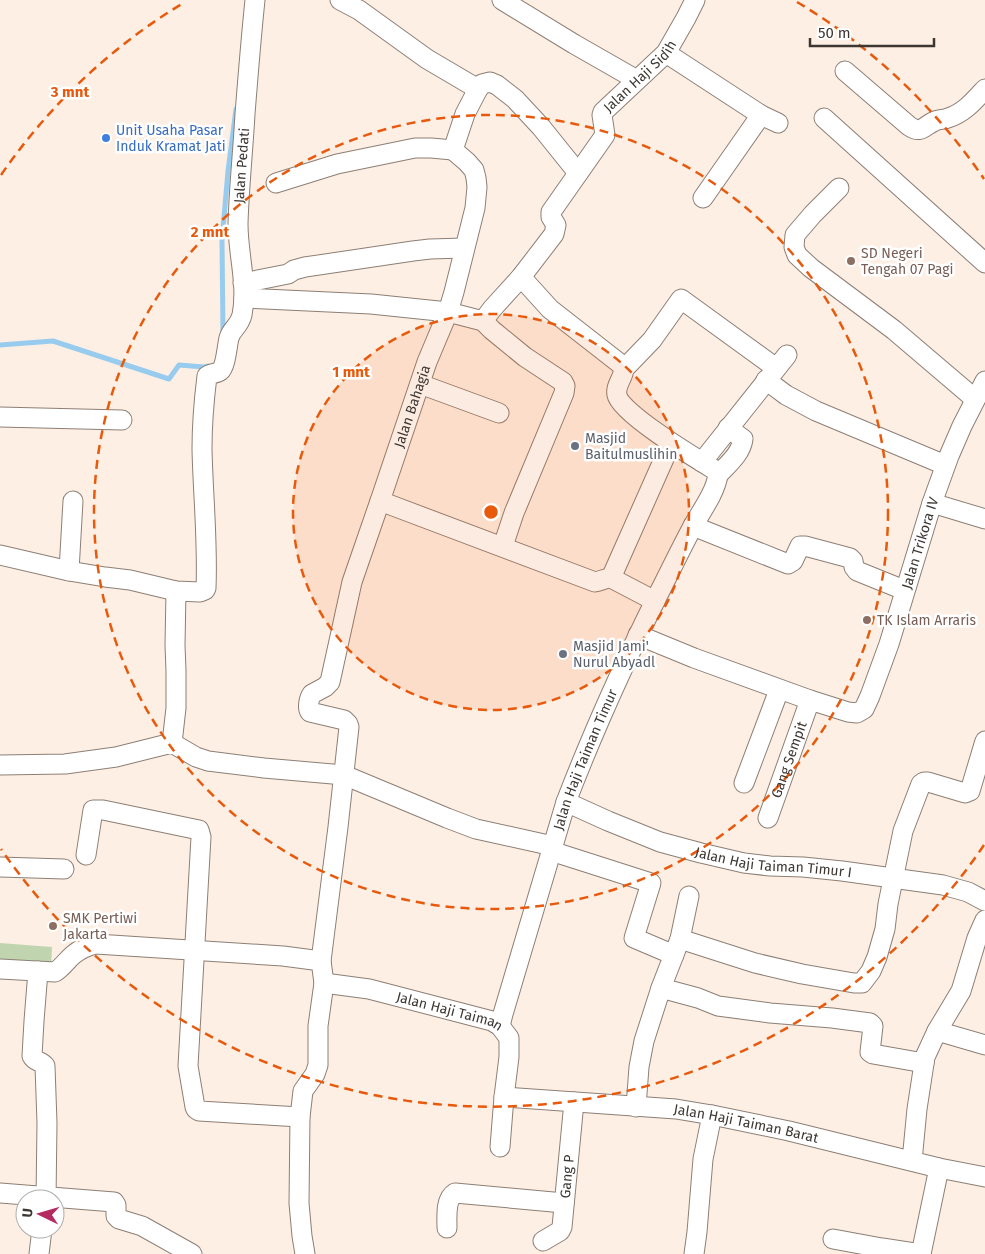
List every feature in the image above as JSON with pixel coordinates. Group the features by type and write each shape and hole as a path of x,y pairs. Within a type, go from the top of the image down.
{"street":[{"name":"Jalan Pedati","path":"176,590 200,592 206,588 202,449 206,376 218,372 222,368 229,336 239,324 244,290 239,245 239,216 255,0"},
{"path":"340,0 359,10 427,59 478,90"},
{"path":"502,0 630,76"},
{"name":"Jalan Haji Sidih","path":"483,321 554,234 556,226 551,217 551,212 604,135 603,112 666,53 695,0"},
{"path":"666,53 770,119 703,198"},
{"path":"845,71 909,126 917,130 922,130 936,120 958,114 985,90"},
{"path":"276,182 337,164 416,148 453,150 465,114 478,90 484,83 490,82 508,93 541,127 578,173"},
{"path":"824,118 985,263"},
{"name":"Jalan Bahagia","path":"344,775 349,726 344,720 310,712 308,710 309,701 312,694 330,682 352,582 427,362 448,312 454,292 475,208 477,187 474,170 453,150"},
{"path":"839,188 795,235 794,246 797,255 811,268 894,330 975,399"},
{"path":"244,290 294,270 312,266 422,250 464,248"},
{"path":"520,277 550,309 623,366 624,369"},
{"path":"244,290 448,312 483,321 512,348 562,381 565,386 564,393 502,546"},
{"path":"718,478 715,470 671,443 634,415 620,402 617,396 616,388 624,373 624,369 652,340 681,299 776,367 786,395 816,411 945,466"},
{"path":"702,462 776,367"},
{"name":"Jalan Trikora IV","path":"638,635 779,690 848,712 857,713 864,709 888,644 945,466 985,380"},
{"path":"420,384 499,414"},
{"path":"0,417 122,420"},
{"name":"Jalan Haji Taiman Timur","path":"500,1026 566,802 579,768 655,600 718,478 742,446 743,440 728,428"},
{"path":"611,578 671,443"},
{"path":"69,571 74,501"},
{"path":"380,501 596,582 611,578 655,600"},
{"path":"932,503 985,519"},
{"path":"693,526 788,564 793,561 800,546 850,558 857,571 904,590"},
{"path":"0,555 69,571 105,578 130,580 176,590 176,708 172,743"},
{"path":"744,783 779,690"},
{"name":"Gang Sempit","path":"768,818 810,700"},
{"path":"0,765 65,764 116,756 172,743 196,757 208,761 344,775 446,818 552,849 651,883 634,938 802,974 854,983 862,982 871,972 877,958 885,929 903,831 921,784 928,782 968,793 985,741"},
{"path":"305,1254 299,1203 300,1117 303,1091 315,1074 318,1065 318,1026 324,983 321,961 344,775"},
{"name":"Jalan Haji Taiman Timur I","path":"566,802 660,842 701,853 744,863 842,871 943,885 968,892 985,901"},
{"path":"86,855 93,810 102,810 199,830 201,838 188,1066 196,1109 209,1112 300,1117"},
{"path":"0,867 64,869"},
{"path":"636,1107 639,1066 644,1040 677,947 689,896"},
{"path":"912,1161 924,1063 930,1044 961,991 980,948 985,920"},
{"path":"0,969 55,972 73,954 87,946 96,944 283,956 321,961"},
{"path":"38,971 32,1056 45,1066 46,1189"},
{"name":"Jalan Haji Taiman","path":"324,983 369,989 492,1021 500,1026 509,1038 500,1147"},
{"path":"661,988 698,998 718,1006 870,1023 873,1026 870,1052 924,1063"},
{"path":"937,1031 985,1045"},
{"name":"Jalan Haji Taiman Barat","path":"504,1097 676,1109 790,1131 939,1168 985,1177"},
{"name":"Gang P","path":"543,1241 561,1230 574,1102"},
{"path":"694,1254 703,1159 712,1115"},
{"path":"833,1239 921,1254 939,1168"},
{"path":"0,1193 15,1195"},
{"path":"447,1228 449,1200 455,1193 564,1203"},
{"path":"65,1199 114,1202 116,1205 116,1216 119,1219 142,1226 192,1254"},
{"path":"39,1254 41,1239"}],"green space":[{"path":"0,943 52,947 51,967 0,963"}],"waterway":[{"path":"223,334 222,240 236,109"},
{"path":"0,345 53,341 169,379 179,365 208,366"}],"place":[{"name":"Unit Usaha Pasar Induk Kramat Jati","path":"106,138"},
{"name":"SD Negeri Tengah 07 Pagi","path":"851,261"},
{"name":"Masjid Baitulmuslihin","path":"575,446"},
{"name":"TK Islam Arraris","path":"867,620"},
{"name":"Masjid Jami' Nurul Abyadl","path":"563,654"},
{"name":"SMK Pertiwi Jakarta","path":"53,926"}]}
